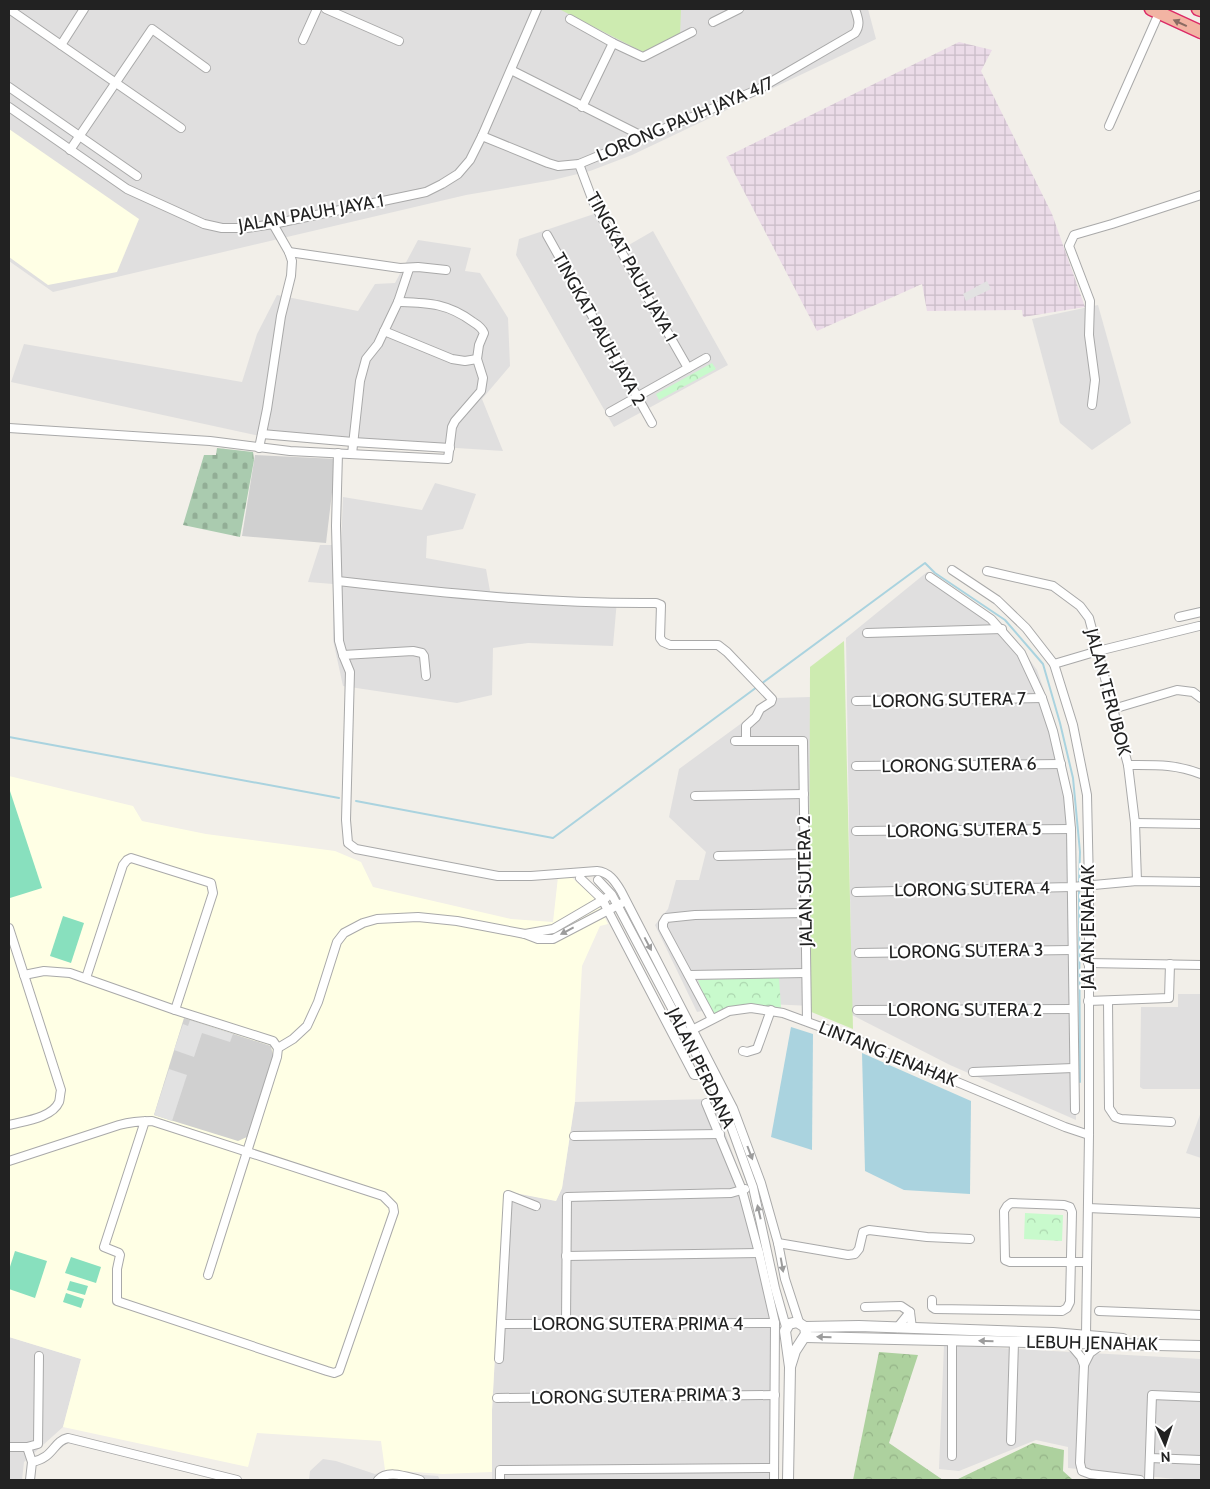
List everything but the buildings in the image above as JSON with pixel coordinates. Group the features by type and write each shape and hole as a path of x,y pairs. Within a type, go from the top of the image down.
{"highway":[{"path":"1155,11 1201,32"}],"street":[{"path":"9,9 181,128"},
{"path":"61,45 84,9"},
{"path":"303,40 318,9"},
{"path":"326,9 399,41"},
{"name":"JALAN PAUH JAYA 1","path":"9,107 126,189 204,224 222,228 246,228 273,224 426,192 458,174 470,160 482,136 537,9"},
{"path":"713,22 739,9"},
{"name":"LORONG PAUH JAYA 4/7","path":"482,136 548,164 558,166 579,164 758,90 791,72 855,33 859,23 855,9"},
{"path":"1109,126 1155,11"},
{"path":"570,19 643,57 692,32"},
{"path":"70,150 152,29 206,68"},
{"path":"582,106 613,43"},
{"path":"511,70 644,137"},
{"path":"9,87 137,176"},
{"name":"TINGKAT PAUH JAYA 1","path":"579,164 594,204 688,368"},
{"path":"1092,405 1096,380 1088,322 1090,301 1069,246 1074,235 1201,195"},
{"path":"259,448 281,316 291,276 292,261 290,252 273,224"},
{"name":"TINGKAT PAUH JAYA 2","path":"547,235 652,423"},
{"path":"290,252 409,268 418,266 446,270"},
{"path":"352,454 360,381 366,359 378,344 398,302 409,268"},
{"path":"9,428 210,441 259,448 448,458 452,427 481,391 484,378 477,359 479,345 484,333 482,329 461,314 446,306 398,302"},
{"path":"384,331 452,359 465,361 477,359"},
{"path":"610,412 706,358"},
{"path":"262,434 450,448"},
{"path":"338,453 336,526 339,641 343,654 420,652 424,656 426,676"},
{"name":"JALAN JENAHAK","path":"952,570 997,600 1026,628 1054,664 1073,725 1087,794 1089,1135 1086,1335"},
{"name":"JALAN TERUBOK","path":"987,571 1036,581 1060,589 1080,606 1089,618 1128,765 1135,824 1137,881"},
{"path":"930,577 992,619 1022,653 1042,698 1053,731 1068,796 1071,829 1075,1110"},
{"path":"338,581 480,596 614,603 656,603 661,605 660,638 663,642 670,645 718,645 772,699 771,702 760,709 756,717 746,726 746,741 735,741"},
{"path":"1179,617 1201,612"},
{"path":"1054,664 1199,626"},
{"path":"867,634 1002,630"},
{"name":"JALAN PERDANA","path":"343,654 350,672 346,820 346,837 350,847 498,876 531,876 602,871 610,876 621,891 694,1029 733,1108 762,1184 778,1243 785,1279 802,1332"},
{"path":"1113,709 1177,690 1193,692 1201,698"},
{"name":"LORONG SUTERA 7","path":"856,701 1042,698"},
{"name":"JALAN SUTERA 2","path":"746,741 803,741 807,1021"},
{"name":"LORONG SUTERA 6","path":"856,766 1061,764"},
{"path":"1128,765 1173,765 1201,774"},
{"path":"695,796 804,794"},
{"path":"1135,824 1201,824"},
{"name":"LORONG SUTERA 5","path":"856,831 1071,829"},
{"path":"718,856 805,854"},
{"path":"86,978 119,878 127,860 131,858 211,884 213,893 175,1010"},
{"path":"580,878 602,899 694,1074 707,1074"},
{"name":"JALAN PERDANA","path":"598,880 612,895 724,1107 753,1187 775,1288 786,1327"},
{"name":"LORONG SUTERA 4","path":"856,892 1072,887 1137,881 1201,882"},
{"path":"525,934 553,929 602,899 621,891"},
{"path":"278,1048 293,1039 307,1026 318,1002 338,942 344,933 363,922 377,918 418,916 525,934 538,939 553,938 626,901"},
{"path":"712,1019 663,928 663,922 666,918 674,916 806,913"},
{"path":"9,928 61,1090 59,1102 54,1110 9,1125"},
{"name":"LORONG SUTERA 3","path":"859,953 1072,950"},
{"path":"1088,963 1201,965"},
{"path":"1088,1001 1169,998 1170,964"},
{"path":"24,976 44,971 86,978 175,1010 273,1041 278,1048 277,1057 208,1275"},
{"path":"689,975 806,973"},
{"path":"1108,1001 1109,1108 1115,1117 1122,1120 1171,1122"},
{"name":"LINTANG JENAHAK","path":"685,1034 729,1011 751,1008 771,1010 807,1021 859,1041 1065,1127 1089,1135"},
{"name":"LORONG SUTERA 2","path":"857,1010 1073,1009"},
{"path":"743,1051 748,1052 757,1049 771,1010"},
{"path":"974,1072 1073,1068"},
{"path":"706,1103 742,1190 760,1253 775,1323 774,1480"},
{"path":"9,1161 119,1125 145,1121 152,1121 383,1196 393,1206 394,1212 339,1371 334,1373 327,1371 117,1301 117,1269 120,1255 104,1247 145,1121"},
{"path":"574,1136 720,1134"},
{"path":"566,1324 567,1197 731,1193 762,1184"},
{"path":"499,1359 508,1195 536,1206"},
{"path":"932,1300 932,1307 935,1309 1062,1311 1067,1308 1070,1302 1072,1263 1072,1212 1070,1207 1064,1205 1011,1203 1004,1211 1005,1260 1010,1262 1072,1263 1087,1262"},
{"path":"1088,1208 1201,1212"},
{"path":"778,1243 848,1255 855,1254 859,1250 863,1232 869,1230 970,1239"},
{"path":"566,1256 760,1253"},
{"path":"865,1307 901,1306 910,1312 912,1328"},
{"path":"1098,1311 1201,1315"},
{"path":"897,1328 910,1312"},
{"path":"788,1480 790,1367 785,1333 786,1327 793,1322 802,1332"},
{"name":"LORONG SUTERA PRIMA 4","path":"502,1324 775,1323"},
{"name":"LEBUH JENAHAK","path":"802,1332 912,1328 1086,1335 1167,1344"},
{"path":"787,1339 792,1342 802,1332"},
{"path":"790,1367 802,1332"},
{"name":"LEBUH JENAHAK","path":"802,1332 1070,1344 1167,1344"},
{"path":"952,1340 952,1456"},
{"path":"1011,1441 1014,1342"},
{"path":"1070,1344 1082,1357 1084,1365 1080,1463 1082,1470 1090,1474 1140,1480"},
{"path":"1084,1365 1090,1353 1101,1344"},
{"path":"1167,1344 1201,1346"},
{"path":"9,1447 27,1447 38,1444 39,1356"},
{"name":"LORONG SUTERA PRIMA 3","path":"498,1398 775,1395"},
{"path":"1149,1480 1152,1395 1201,1397"},
{"path":"32,1462 48,1456 60,1442 68,1438 237,1480"},
{"path":"27,1447 32,1462 30,1480"},
{"path":"1150,1458 1201,1460"},
{"path":"500,1480 500,1470 774,1468"},
{"path":"378,1480 387,1474 420,1480"}],"shaded area":[{"path":"9,9 868,9 876,39 632,155 590,171 553,180 466,195 53,292 9,261"},
{"path":"959,42 992,50 981,71 1052,214 1085,307 1023,317 1022,310 927,311 922,284 817,331 726,157"},
{"path":"9,129 139,219 117,272 48,285 9,257"},
{"path":"603,211 627,246 653,231 728,365 614,427 516,255 519,239"},
{"path":"418,240 471,248 465,271 480,273 508,318 510,366 482,399 503,451 255,435 11,382 24,344 242,382 257,334 277,295 358,311 375,284 395,283"},
{"path":"987,281 991,289 966,301 963,294"},
{"path":"1098,305 1131,423 1092,450 1060,423 1032,319"},
{"path":"255,455 336,459 326,543 242,536"},
{"path":"435,483 476,494 463,529 427,536 426,558 486,569 490,591 617,600 613,646 528,643 493,648 492,695 457,703 343,686 333,640 333,584 308,582 320,545 341,545 343,497 422,510"},
{"path":"927,572 1003,624 1037,670 1055,722 1072,805 1076,1120 950,1065 852,1015 846,638"},
{"path":"810,697 812,1006 744,1003 697,1012 655,925 668,909 676,880 699,880 706,852 669,817 679,769 776,698"},
{"path":"9,776 133,806 142,821 206,834 335,851 361,862 373,887 511,919 553,922 558,877 570,876 594,897 608,924 600,926 582,966 575,1101 562,1188 556,1201 504,1191 492,1410 492,1472 443,1474 385,1470 381,1441 257,1433 248,1467 63,1427 81,1359 9,1337"},
{"path":"1178,994 1201,994 1201,1089 1143,1089 1140,1087 1141,1007 1178,1007"},
{"path":"184,1018 271,1046 273,1056 247,1137 238,1141 154,1115"},
{"path":"190,1020 233,1034 230,1042 202,1033 194,1057 174,1050 183,1024 188,1026"},
{"path":"169,1069 187,1075 172,1121 154,1115"},
{"path":"713,1099 749,1198 779,1324 778,1480 492,1480 492,1410 504,1190 556,1201 562,1188 575,1102"},
{"path":"1201,1112 1201,1158 1186,1153"},
{"path":"9,1337 81,1359 63,1427 24,1462 22,1480 9,1480"},
{"path":"944,1345 1201,1359 1201,1480 1068,1468 1068,1447 1036,1440 959,1471 939,1469"},
{"path":"323,1459 336,1461 375,1474 384,1472 438,1476 440,1480 309,1480 310,1471"}],"green space":[{"path":"559,9 681,9 680,36 643,52"},
{"path":"712,363 716,369 659,400 656,394"},
{"path":"217,448 253,452 254,460 240,537 183,525 204,455 216,455"},
{"path":"844,641 853,1029 809,1011 810,667"},
{"path":"9,788 42,888 10,898 9,894"},
{"path":"63,916 84,923 71,963 50,956"},
{"path":"779,977 781,1008 751,1008 712,1019 698,980"},
{"path":"1025,1213 1063,1215 1062,1241 1024,1239"},
{"path":"15,1251 47,1261 35,1298 9,1289 9,1270"},
{"path":"71,1257 101,1267 96,1283 65,1273"},
{"path":"70,1281 88,1286 85,1295 67,1290"},
{"path":"66,1293 84,1299 81,1308 63,1302"},
{"path":"879,1352 918,1355 889,1443 943,1480 853,1480"},
{"path":"1033,1443 1064,1450 1063,1471 1073,1480 956,1480"}],"water":[{"path":"791,1027 813,1034 812,1150 771,1137"},
{"path":"862,1053 971,1101 970,1194 904,1190 865,1171"}],"waterway":[{"path":"761,684 925,563 935,573 1005,620 1043,664 1073,778 1080,852 1079,884"},
{"path":"356,801 553,838 757,687"},
{"path":"9,737 339,798"},
{"path":"1079,889 1080,1082"}]}
